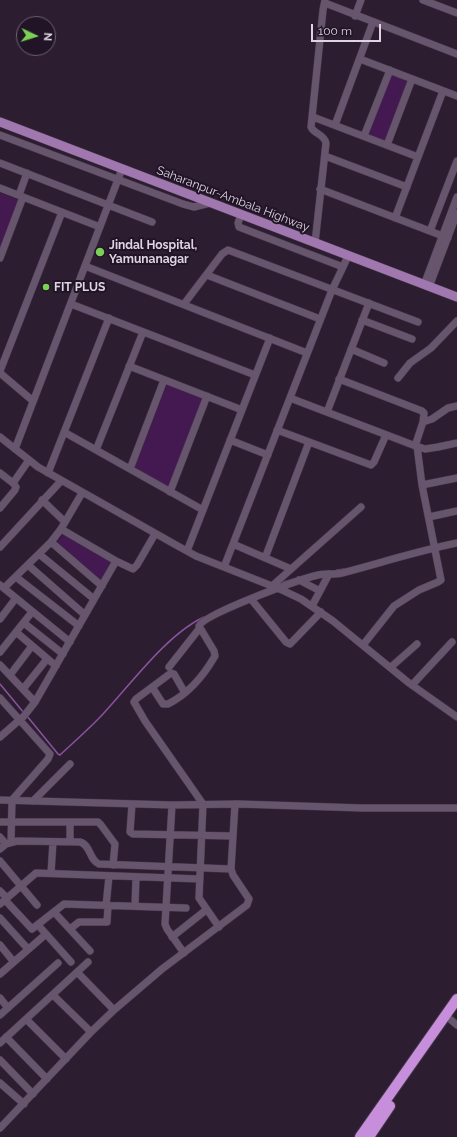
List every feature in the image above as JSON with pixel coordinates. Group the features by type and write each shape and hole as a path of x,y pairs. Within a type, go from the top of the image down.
{"highway":[{"path":"360,1137 457,999"},
{"path":"369,1137 454,1023 457,1012"}],"main road":[{"name":"Saharanpur-Ambala Highway","path":"0,122 457,298"}],"street":[{"path":"355,16 361,0"},
{"path":"423,0 435,2 457,13"},
{"path":"315,243 325,156 325,141 323,137 311,129 325,1 355,16 457,53"},
{"path":"335,126 373,22"},
{"path":"360,59 457,96"},
{"path":"364,136 390,70"},
{"path":"387,145 412,79"},
{"path":"395,218 443,90"},
{"path":"313,116 335,126 418,157"},
{"path":"0,136 188,206 200,206 210,203"},
{"path":"325,156 407,187"},
{"path":"430,232 457,161"},
{"path":"0,163 152,222"},
{"path":"15,449 122,169"},
{"path":"0,258 21,196 27,173"},
{"path":"0,188 100,227"},
{"path":"320,189 445,237"},
{"path":"426,286 445,237 457,197"},
{"path":"33,401 0,372 62,212"},
{"path":"445,237 457,213"},
{"path":"241,215 238,223 239,227 343,267"},
{"path":"184,304 222,254 228,250 418,322"},
{"path":"224,567 320,319 348,256"},
{"path":"85,266 307,353"},
{"path":"206,275 320,319"},
{"path":"326,412 369,303"},
{"path":"71,304 255,375"},
{"path":"48,473 108,318"},
{"path":"362,320 412,339"},
{"path":"398,378 410,363 431,348 457,321"},
{"path":"96,450 143,332"},
{"path":"187,551 270,338"},
{"path":"351,350 384,362"},
{"path":"129,366 242,410"},
{"path":"339,379 422,411 424,415 424,422 416,446 422,485 441,580 419,590 394,606 363,645"},
{"path":"130,469 164,380"},
{"path":"170,492 207,396"},
{"path":"290,398 425,449 457,443"},
{"path":"424,422 432,419 448,408 457,406"},
{"path":"277,430 371,465 374,462 386,435"},
{"path":"64,432 203,510"},
{"path":"0,437 48,473 155,534 187,551 293,595 312,606 412,685 457,717"},
{"path":"230,440 268,455"},
{"path":"265,558 309,442"},
{"path":"12,483 29,460"},
{"path":"0,473 16,487 0,508"},
{"path":"422,485 457,478"},
{"path":"0,547 61,481"},
{"path":"70,642 2,587 16,577 51,542 61,529 82,493"},
{"path":"42,500 65,522"},
{"path":"274,587 290,569 361,507"},
{"path":"429,517 457,511"},
{"path":"61,529 116,561 133,569 155,534"},
{"path":"51,542 102,586"},
{"path":"169,667 199,629 201,622 274,587 319,574 340,574 435,546 457,543"},
{"path":"233,544 290,569"},
{"path":"39,554 94,599"},
{"path":"0,737 23,716 35,702 116,561"},
{"path":"28,565 86,615"},
{"path":"312,606 329,574"},
{"path":"16,577 79,626"},
{"path":"299,580 320,592"},
{"path":"0,619 16,598"},
{"path":"251,599 286,642 290,644 321,612"},
{"path":"0,652 32,612"},
{"path":"24,623 63,654"},
{"path":"152,687 166,704 171,703 185,693 202,675 215,656 214,651 199,629"},
{"path":"16,632 56,666"},
{"path":"412,685 452,642"},
{"path":"391,667 416,644"},
{"path":"10,675 32,646"},
{"path":"23,689 48,659"},
{"path":"0,665 35,702"},
{"path":"185,693 172,673 136,699 134,704 204,804 199,898 219,927"},
{"path":"0,698 23,716 50,757 12,800 8,843"},
{"path":"33,801 70,764"},
{"path":"0,800 172,805 235,804 362,808 457,808"},
{"path":"132,804 131,834 233,836"},
{"path":"0,1128 91,1032 114,1010 162,969 247,905 249,899 233,875 231,868 235,804"},
{"path":"172,805 165,924 172,937 184,953"},
{"path":"0,822 93,822 101,824 115,844 113,865"},
{"path":"70,822 70,842"},
{"path":"0,837 8,843"},
{"path":"51,873 53,842"},
{"path":"0,849 8,843 84,843 88,846 96,863 113,865 231,868"},
{"path":"0,861 37,905"},
{"path":"4,901 36,873 200,879"},
{"path":"70,929 79,922 107,922 109,876"},
{"path":"135,906 136,877"},
{"path":"0,891 4,901 30,928 38,925 61,906 69,903 107,906 186,908"},
{"path":"172,937 206,910"},
{"path":"54,912 90,951"},
{"path":"0,918 28,948"},
{"path":"38,925 71,962"},
{"path":"0,974 13,961 46,934"},
{"path":"0,945 13,961"},
{"path":"0,1043 88,962"},
{"path":"0,1015 58,963"},
{"path":"77,972 114,1010"},
{"path":"53,995 91,1032"},
{"path":"0,998 8,1008"},
{"path":"26,1019 66,1059"},
{"path":"6,1036 47,1079"},
{"path":"0,1060 33,1094"},
{"path":"0,1082 24,1104"}],"shaded area":[{"path":"391,74 409,81 386,142 369,135"},
{"path":"0,193 18,200 0,250"},
{"path":"167,384 204,398 169,488 135,467"},
{"path":"64,534 112,562 102,581 57,542"}],"waterway":[{"path":"337,570 345,569"},
{"path":"280,583 294,579"},
{"path":"27,716 60,755 98,719 163,647 190,625 204,617"},
{"path":"0,684 24,713"}],"place":[{"name":"Jindal Hospital, Yamunanagar","path":"100,252"},
{"name":"FIT PLUS","path":"46,287"}]}
